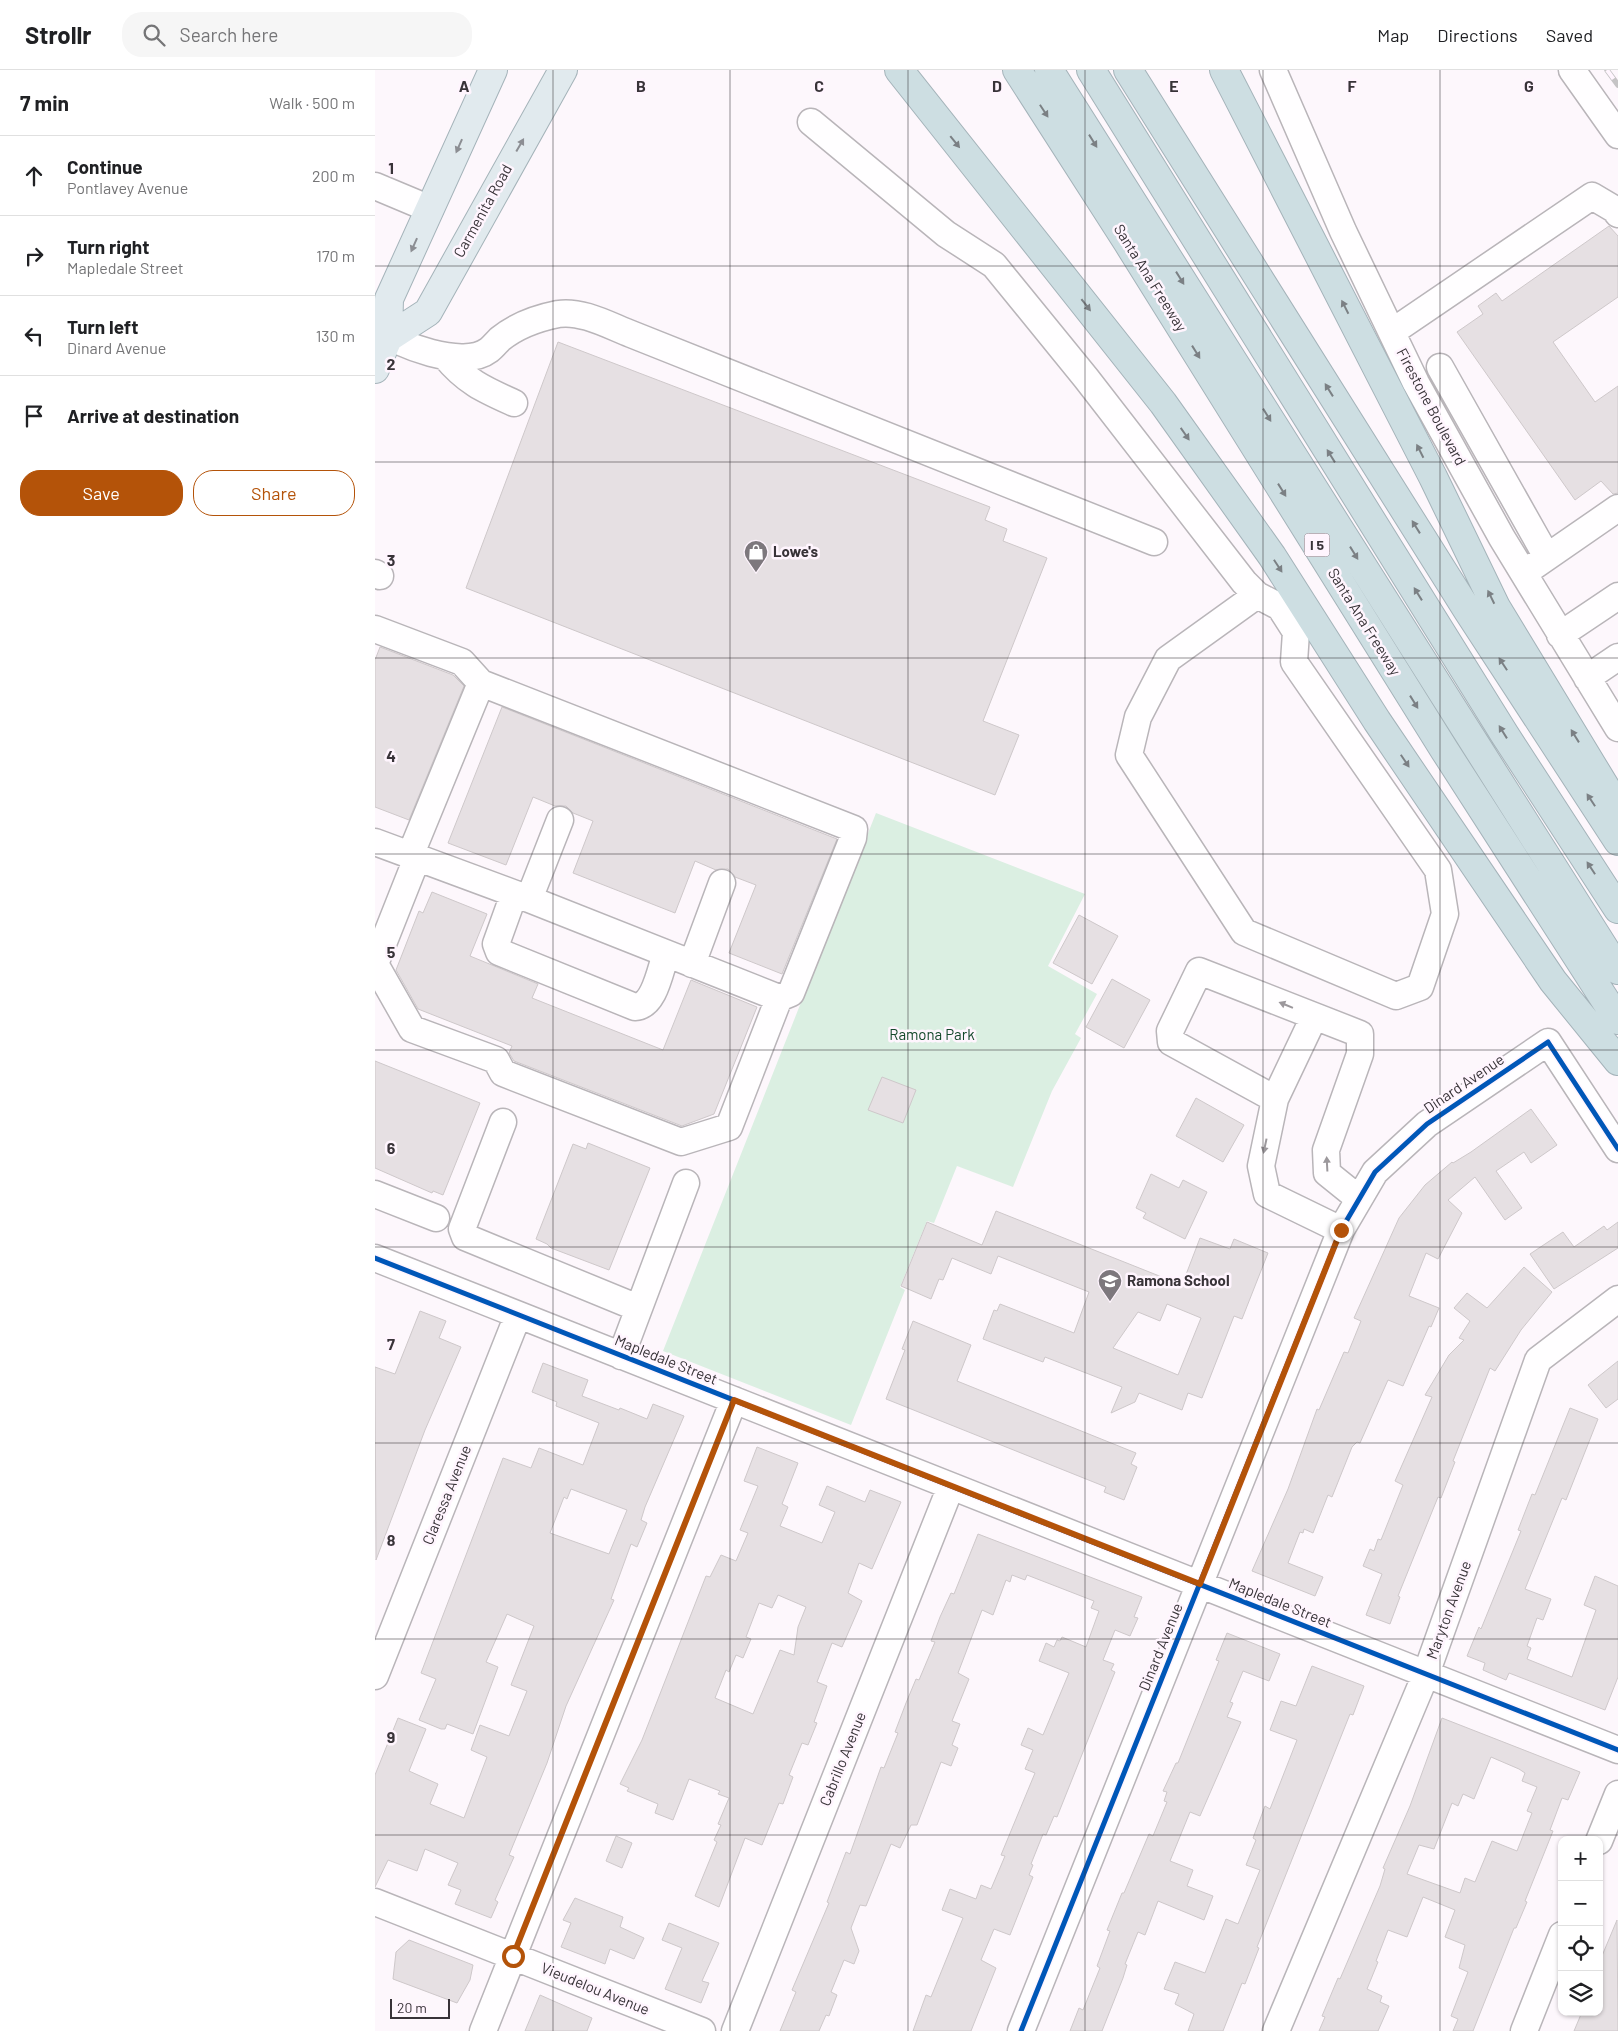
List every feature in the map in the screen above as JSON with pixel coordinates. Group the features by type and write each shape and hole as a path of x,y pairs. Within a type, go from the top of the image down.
{"highway":[{"path":"899,70 924,104 1163,403 1272,556 1377,721 1553,982 1618,1061"},
{"name":"Santa Ana Freeway","path":"1017,70 1128,243 1445,752 1618,1020"},
{"path":"1049,70 1618,970"},
{"path":"1091,70 1505,734 1618,909"},
{"path":"1128,70 1463,603 1618,841"},
{"path":"1224,70 1433,477 1496,607 1618,808"}],"main road":[{"path":"375,369 379,334 389,299 493,70"},
{"name":"Carmenita Road","path":"379,334 428,312 563,70"}],"street":[{"name":"Firestone Boulevard","path":"1273,70 1343,232 1416,383 1523,573 1618,728"},
{"path":"1572,70 1618,135"},
{"path":"811,122 946,234 994,264 1086,378 1233,567 1257,595 1280,607 1297,632 1294,662 1438,870 1445,914 1420,987 1396,996 1244,932 1129,755 1138,716 1168,659 1257,595"},
{"path":"375,186 430,209"},
{"path":"1392,332 1592,196 1614,209 1618,214"},
{"path":"379,334 445,356 461,358 489,351 515,328 560,314 576,314 631,334 1154,542"},
{"path":"445,356 466,378 514,403"},
{"path":"1440,367 1547,556"},
{"path":"1523,573 1618,508"},
{"path":"1560,635 1618,596"},
{"path":"375,629 462,662 481,683 854,829 853,838 791,992 779,998 729,1127 681,1142 503,1074 496,1060 412,1029 375,964 481,683"},
{"path":"1587,678 1618,657"},
{"path":"560,820 496,944 499,952 635,1007 642,1006 649,1000 667,954"},
{"path":"375,842 521,896 779,998"},
{"path":"693,964 722,883"},
{"path":"1275,1099 1171,1042 1170,1031 1199,970 1360,1034 1360,1054 1326,1150 1327,1173 1358,1198"},
{"path":"1315,1017 1275,1099 1261,1166 1267,1194 1341,1230"},
{"name":"Dinard Avenue","path":"1021,2031 1341,1230 1358,1198 1375,1172 1427,1124 1548,1042 1618,1149"},
{"path":"503,1122 462,1229 465,1237 638,1308"},
{"path":"621,1356 686,1183"},
{"path":"375,1194 436,1218"},
{"name":"Mapledale Street","path":"375,1258 1618,1750"},
{"name":"Maryton Avenue","path":"1276,2031 1426,1674 1538,1360 1618,1300"},
{"name":"Claressa Avenue","path":"375,1676 518,1315"},
{"path":"483,2031 734,1400"},
{"name":"Cabrillo Avenue","path":"735,2031 951,1486"},
{"path":"1601,1836 1618,1794"},
{"name":"Vieudelou Avenue","path":"375,1902 702,2031"},
{"path":"1524,2031 1558,1945"}],"green space":[{"name":"Ramona Park","path":"876,813 1085,894 1048,966 1097,994 1075,1034 1081,1038 1052,1091 1013,1187 957,1166 934,1223 927,1221 900,1287 905,1290 851,1425 663,1351"}],"building":[{"path":"1609,226 1618,236 1618,297 1553,342 1595,402 1618,386 1618,493 1613,494 1601,481 1575,500 1457,332 1483,314 1478,306 1496,293 1502,301"},
{"name":"Lowe's","path":"558,342 990,507 985,520 1007,529 1003,541 1047,558 983,721 1019,735 995,795 466,588"},
{"path":"380,647 453,675 464,686 409,820 375,807 375,660"},
{"path":"502,707 837,839 782,974 729,953 756,885 735,877 728,869 716,870 695,861 675,913 573,873 593,821 573,813 566,806 555,806 533,797 506,865 448,843"},
{"path":"432,892 487,914 470,956 538,984 532,998 663,1050 691,980 757,1007 714,1114 682,1126 514,1061 509,1053 512,1046 418,1009 396,970 419,911 423,913"},
{"path":"1079,915 1118,936 1092,984 1053,963"},
{"path":"1112,979 1150,1000 1124,1048 1086,1027"},
{"path":"375,1061 480,1103 443,1195 433,1191 432,1193 375,1168"},
{"path":"882,1077 916,1090 903,1123 868,1110"},
{"path":"1196,1098 1244,1125 1223,1162 1176,1136"},
{"path":"1531,1109 1557,1145 1531,1163 1524,1152 1496,1171 1522,1208 1505,1220 1475,1177 1448,1200 1462,1213 1438,1259 1426,1253 1409,1296 1439,1308 1431,1327 1429,1326 1403,1386 1388,1380 1360,1443 1357,1442 1352,1447 1332,1497 1328,1495 1313,1533 1304,1529 1303,1533 1300,1532 1288,1563 1323,1577 1315,1596 1252,1571 1288,1489 1317,1409 1319,1410 1344,1352 1348,1353 1361,1321 1354,1318 1399,1218 1425,1185 1452,1162 1471,1152"},
{"path":"588,1143 650,1168 609,1270 551,1248 536,1239 573,1144 586,1149"},
{"path":"1151,1174 1179,1188 1183,1180 1207,1192 1185,1239 1143,1218 1146,1213 1136,1208"},
{"path":"996,1211 1182,1285 1200,1238 1230,1249 1234,1239 1268,1253 1242,1319 1234,1316 1202,1398 1188,1393 1182,1410 1139,1393 1135,1402 1111,1413 1122,1387 1045,1357 1043,1362 983,1339 994,1310 997,1311 1000,1304 1074,1333 1089,1292 998,1256 991,1274 952,1258 943,1280 939,1279 931,1299 901,1286 927,1222 982,1245","holes":["1167,1304 1201,1318 1178,1375 1113,1348 1138,1312 1160,1321"]},
{"path":"1618,1222 1618,1248 1554,1289 1530,1254 1563,1232 1574,1247 1604,1226 1607,1230"},
{"path":"1524,1267 1552,1292 1521,1330 1495,1371 1490,1368 1453,1461 1455,1462 1441,1498 1438,1497 1398,1596 1400,1597 1390,1624 1366,1615 1382,1574 1363,1566 1370,1549 1374,1551 1378,1539 1381,1540 1403,1485 1395,1481 1432,1397 1425,1395 1449,1355 1464,1340 1459,1338 1470,1321 1454,1308 1467,1293 1487,1308"},
{"path":"420,1311 446,1321 439,1338 461,1347 425,1430 376,1560 375,1367 395,1374"},
{"path":"913,1321 971,1345 957,1381 1136,1453 1131,1464 1137,1467 1124,1500 1104,1492 1106,1487 886,1399 905,1350 902,1349"},
{"path":"1618,1361 1618,1399 1606,1408 1588,1385"},
{"path":"543,1363 588,1380 582,1396 619,1410 620,1408 647,1419 653,1404 684,1416 645,1507 641,1520 647,1523 637,1547 631,1544 611,1599 614,1600 566,1706 547,1763 509,1855 514,1857 495,1900 498,1902 491,1918 455,1904 461,1890 448,1885 458,1863 425,1849 417,1871 388,1860 375,1887 375,1775 398,1718 426,1729 409,1771 438,1784 430,1804 464,1818 487,1757 471,1750 480,1725 509,1736 527,1691 511,1685 534,1626 507,1614 486,1662 498,1667 473,1734 447,1724 445,1729 441,1729 419,1720 436,1679 421,1673 503,1458 531,1468 539,1448 583,1465 599,1423 556,1406 557,1402 532,1392","holes":["571,1489 627,1510 609,1554 550,1533 564,1497 567,1499"]},
{"path":"1570,1408 1598,1419 1566,1500 1562,1498 1525,1589 1551,1599 1543,1620 1537,1618 1527,1646 1531,1648 1527,1659 1572,1677 1596,1610 1584,1605 1595,1576 1618,1586 1618,1677 1605,1710 1509,1673 1506,1680 1483,1670 1485,1663 1467,1656 1479,1627 1481,1629 1521,1531 1518,1530 1532,1494 1535,1495"},
{"path":"757,1447 798,1463 782,1504 788,1507 780,1526 822,1543 835,1512 819,1505 827,1486 865,1502 870,1490 901,1502 872,1569 859,1563 848,1593 862,1601 842,1647 832,1643 817,1682 827,1686 814,1722 817,1723 808,1745 802,1743 789,1775 793,1777 783,1804 779,1803 762,1845 745,1838 719,1907 695,1896 717,1842 714,1840 721,1825 718,1824 729,1798 718,1794 720,1791 689,1779 673,1820 655,1813 658,1804 627,1791 629,1788 620,1784 642,1740 706,1576 710,1577 721,1555 736,1561 748,1533 740,1530 758,1486 744,1481","holes":["778,1595 806,1607 798,1627 794,1655 780,1650 753,1714 715,1698 726,1670 729,1672 736,1655 743,1658 751,1639 746,1637 759,1603 772,1608"]},
{"path":"978,1534 1142,1597 1134,1617 1138,1618 1130,1636 1115,1630 1103,1660 1114,1664 1111,1670 1115,1672 1057,1817 1054,1816 1046,1835 1043,1834 1031,1864 1033,1865 1029,1875 1033,1877 1010,1935 994,1929 981,1960 996,1968 971,2031 913,2031 926,1995 931,1997 963,1918 942,1910 950,1889 976,1899 981,1885 991,1889 1005,1856 1001,1855 1035,1773 1025,1769 1033,1750 1021,1745 1028,1728 1043,1735 1069,1673 1039,1661 1046,1643 1054,1647 1057,1640 1060,1641 1062,1637 1086,1647 1099,1611 1091,1608 1094,1601 1027,1575 1025,1580 1012,1575 1010,1582 1006,1580 993,1615 982,1610 958,1673 969,1679 952,1721 960,1724 952,1745 958,1748 951,1766 941,1762 917,1825 911,1825 900,1848 891,1844 866,1906 860,1905 851,1928 859,1951 854,1964 844,1960 831,1992 837,1995 829,2016 826,2015 819,2031 780,2031 796,1992 792,1990 829,1903 827,1902 846,1852 850,1854 881,1767 884,1768 898,1733 895,1732 906,1703 916,1679 919,1680 935,1642 931,1641 940,1617 951,1593 954,1594"},
{"path":"1227,1633 1280,1654 1269,1681 1243,1671 1230,1702 1233,1703 1227,1717 1241,1722 1200,1816 1190,1812 1170,1861 1193,1870 1187,1886 1213,1896 1204,1920 1158,1901 1145,1935 1138,1932 1125,1964 1127,1965 1123,1978 1102,2031 1070,2031 1079,2008 1083,2010 1100,1968 1097,1966 1110,1931 1107,1930 1122,1893 1124,1893 1149,1834 1153,1836 1167,1802 1164,1801 1167,1792 1163,1791 1176,1763 1178,1763 1219,1661 1216,1660"},
{"path":"1312,1666 1364,1686 1353,1715 1350,1714 1257,1947 1259,1948 1245,1984 1242,1983 1223,2031 1188,2031 1194,2014 1175,2004 1179,1994 1164,1989 1175,1962 1205,1973 1226,1919 1238,1924 1260,1870 1246,1865 1256,1840 1253,1838 1265,1806 1270,1809 1297,1740 1270,1730 1281,1701 1296,1706"},
{"path":"1442,1718 1580,1772 1568,1800 1562,1798 1550,1830 1553,1831 1525,1901 1527,1902 1516,1928 1514,1928 1473,2031 1453,2031 1458,2019 1451,2016 1468,1972 1459,1968 1465,1945 1445,1937 1455,1910 1423,1897 1407,1937 1388,1930 1376,1961 1378,1962 1367,1989 1382,1996 1380,2002 1389,2006 1378,2031 1319,2031 1325,2017 1322,2016 1380,1886 1385,1869 1383,1868 1410,1806","holes":["1491,1757 1525,1773 1522,1781 1537,1787 1527,1811 1532,1813 1517,1851 1492,1841 1475,1882 1465,1878 1460,1893 1407,1874 1419,1845 1434,1849 1452,1803 1458,1806 1463,1794 1474,1799"]},
{"path":"616,1836 632,1843 622,1868 606,1861"},
{"path":"575,1898 623,1917 620,1927 644,1938 634,1959 610,1949 605,1964 561,1947 571,1923 563,1920"},
{"path":"1617,1920 1618,2031 1574,2031 1580,2016 1603,2016 1603,1953"},
{"path":"669,1923 719,1943 702,1981 709,1983 701,2003 665,1989 682,1948 662,1940"},
{"path":"409,1940 473,1965 470,1980 457,2003 393,1979 396,1952"},
{"path":"540,1995 592,2018 587,2031 525,2031"}],"railway":[{"path":"1607,70 1618,85"}],"cycle path":[{"path":"1021,2031 1341,1230 1375,1172 1427,1124 1548,1042 1618,1149"},
{"path":"375,1258 1618,1750"}],"place":[{"name":"Lowe's","path":"756,573"},
{"name":"Ramona School","path":"1110,1302"}],"route":[{"path":"513,1956 734,1400 1200,1584 1341,1230"}]}
